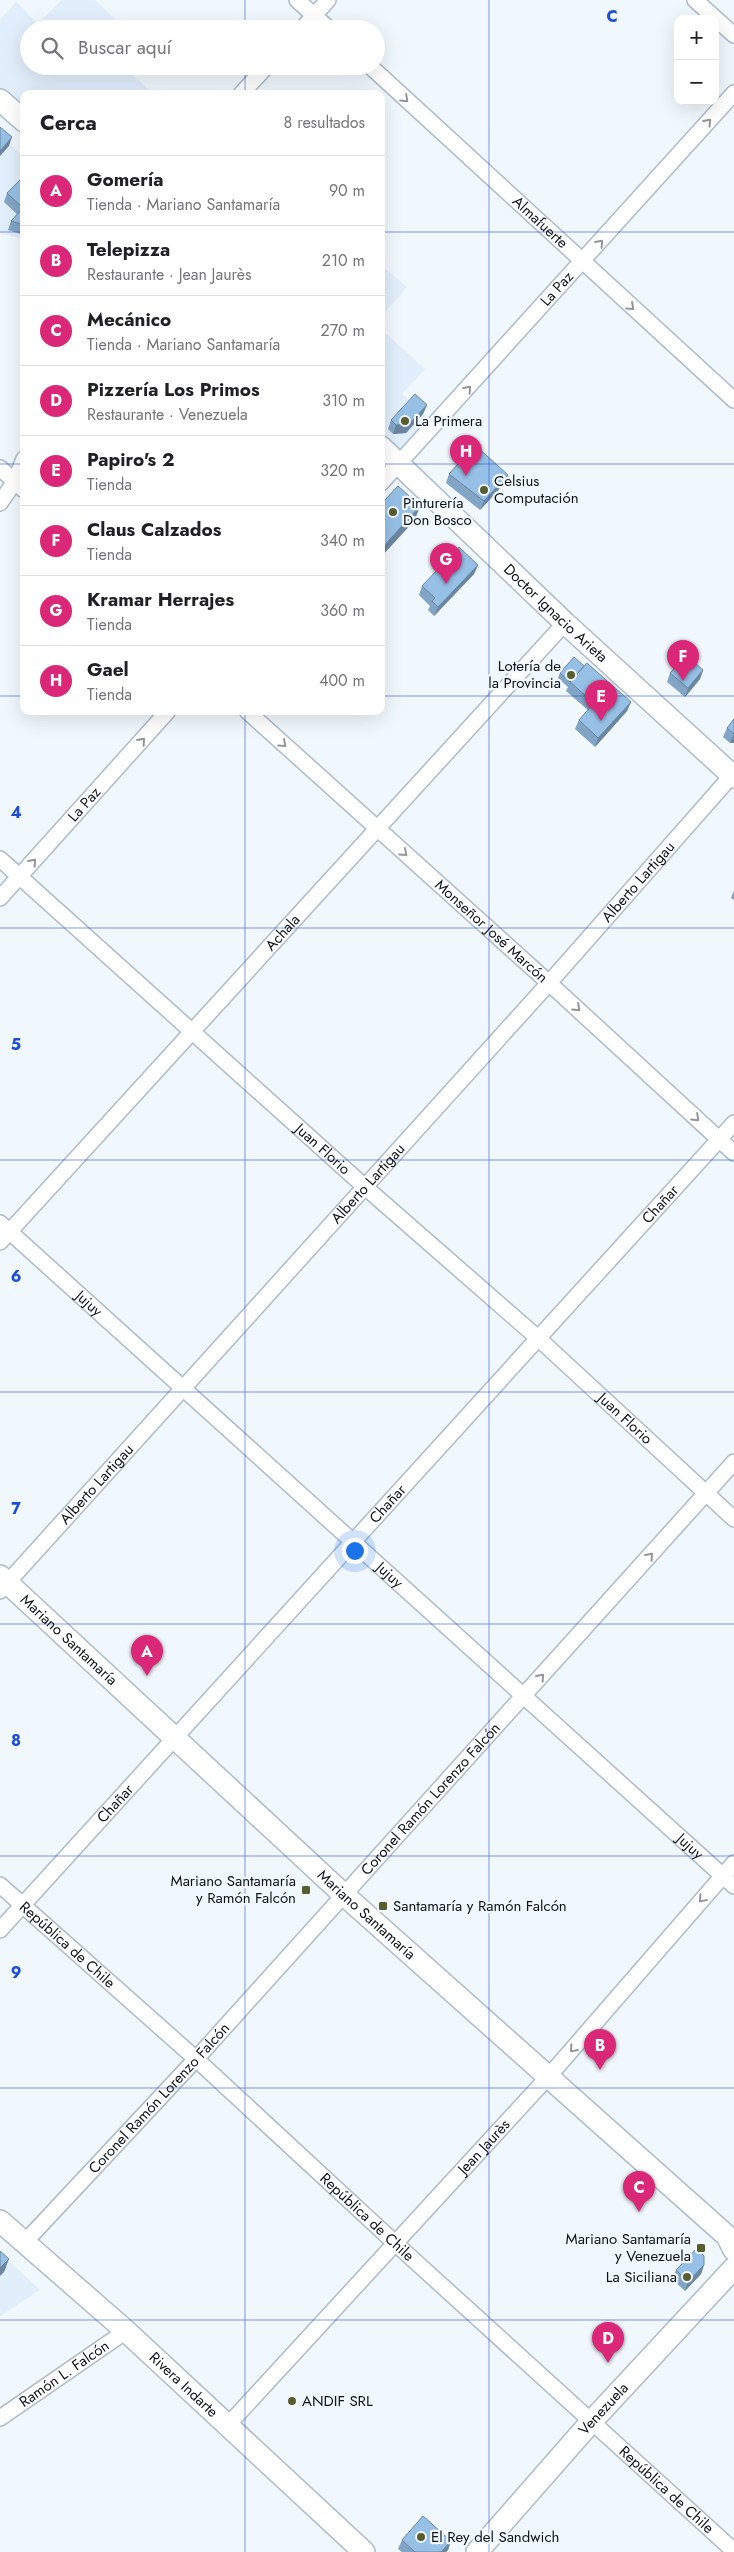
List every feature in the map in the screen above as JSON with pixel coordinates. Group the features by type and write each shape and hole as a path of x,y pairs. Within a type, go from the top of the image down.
{"street":[{"path":"297,0 319,20"},
{"path":"310,20 328,0"},
{"path":"695,0 734,35"},
{"path":"245,90 258,75"},
{"name":"Almafuerte","path":"380,75 582,263 734,400"},
{"name":"La Paz","path":"385,480 734,93"},
{"path":"0,100 20,118"},
{"name":"Doctor Ignacio Arieta","path":"385,451 565,623 733,775"},
{"path":"0,468 19,486 0,503"},
{"name":"Achala","path":"3,1232 194,1032 565,623"},
{"name":"La Paz","path":"0,898 164,715"},
{"name":"Monseñor José Marcón","path":"251,715 550,983 734,1153"},
{"name":"Alberto Lartigau","path":"3,1583 550,983 733,775"},
{"name":"Juan Florio","path":"0,859 365,1187 539,1340 734,1519"},
{"name":"Chañar","path":"0,1930 351,1541 539,1340 734,1123"},
{"name":"Jujuy","path":"3,1232 351,1541 734,1886"},
{"name":"Coronel Ramón Lorenzo Falcón","path":"24,2243 196,2058 524,1697 734,1462"},
{"name":"Mariano Santamaría","path":"3,1583 176,1737 343,1894 726,2236 734,2250"},
{"name":"Jean Jaurès","path":"228,2425 549,2076 734,1862"},
{"name":"República de Chile","path":"0,1885 196,2058 395,2243 734,2551"},
{"name":"Rivera Indarte","path":"0,2221 126,2330 364,2552"},
{"name":"Venezuela","path":"477,2552 591,2422 734,2268"},
{"name":"Ramón L. Falcón","path":"0,2418 126,2330"}],"shaded area":[{"path":"62,0 95,0 116,20 42,20"},
{"path":"16,2 34,20 20,20 20,75 133,75 149,90 20,90 20,112 0,95 0,20"},
{"path":"0,136 20,154 20,238 0,233"},
{"path":"385,268 407,287 385,312"},
{"path":"385,333 425,369 402,394 429,419 402,448 385,444"},
{"path":"0,2253 40,2290 0,2316"}],"building":[{"path":"0,127 12,137 0,151"},
{"path":"20,180 20,205 7,193"},
{"path":"20,211 20,224 11,221"},
{"path":"415,394 427,405 409,424 396,425 391,420"},
{"path":"475,445 508,475 484,501 449,474"},
{"path":"398,486 420,506 385,545 385,500"},
{"path":"459,547 478,565 438,607 432,601 435,598 422,586"},
{"path":"686,655 703,670 688,688 670,673"},
{"path":"574,657 584,666 570,682 560,673"},
{"path":"587,663 631,702 598,738 579,720 594,703 570,682"},
{"path":"734,719 734,734 727,728"},
{"path":"697,2248 704,2256 704,2265 688,2282 676,2270"},
{"path":"0,2251 9,2259 0,2268"},
{"name":"El Rey del Sandwich","path":"423,2516 451,2541 441,2552 415,2552 402,2540"}],"place":[{"name":"La Primera","path":"405,421"},
{"name":"Gael","path":"466,476"},
{"name":"Celsius Computación","path":"484,490"},
{"name":"Pinturería Don Bosco","path":"393,512"},
{"name":"Kramar Herrajes","path":"446,584"},
{"name":"Lotería de la Provincia","path":"571,675"},
{"name":"Claus Calzados","path":"683,681"},
{"name":"Papiro's 2","path":"601,721"},
{"name":"Gomería","path":"147,1676"},
{"name":"Mariano Santamaría y Ramón Falcón","path":"306,1890"},
{"name":"Santamaría y Ramón Falcón","path":"383,1906"},
{"name":"Telepizza","path":"600,2070"},
{"name":"Mecánico","path":"639,2212"},
{"name":"Mariano Santamaría y Venezuela","path":"701,2248"},
{"name":"La Siciliana","path":"687,2277"},
{"name":"Pizzería Los Primos","path":"608,2363"},
{"name":"ANDIF SRL","path":"292,2401"},
{"name":"El Rey del Sandwich","path":"421,2537"}]}
